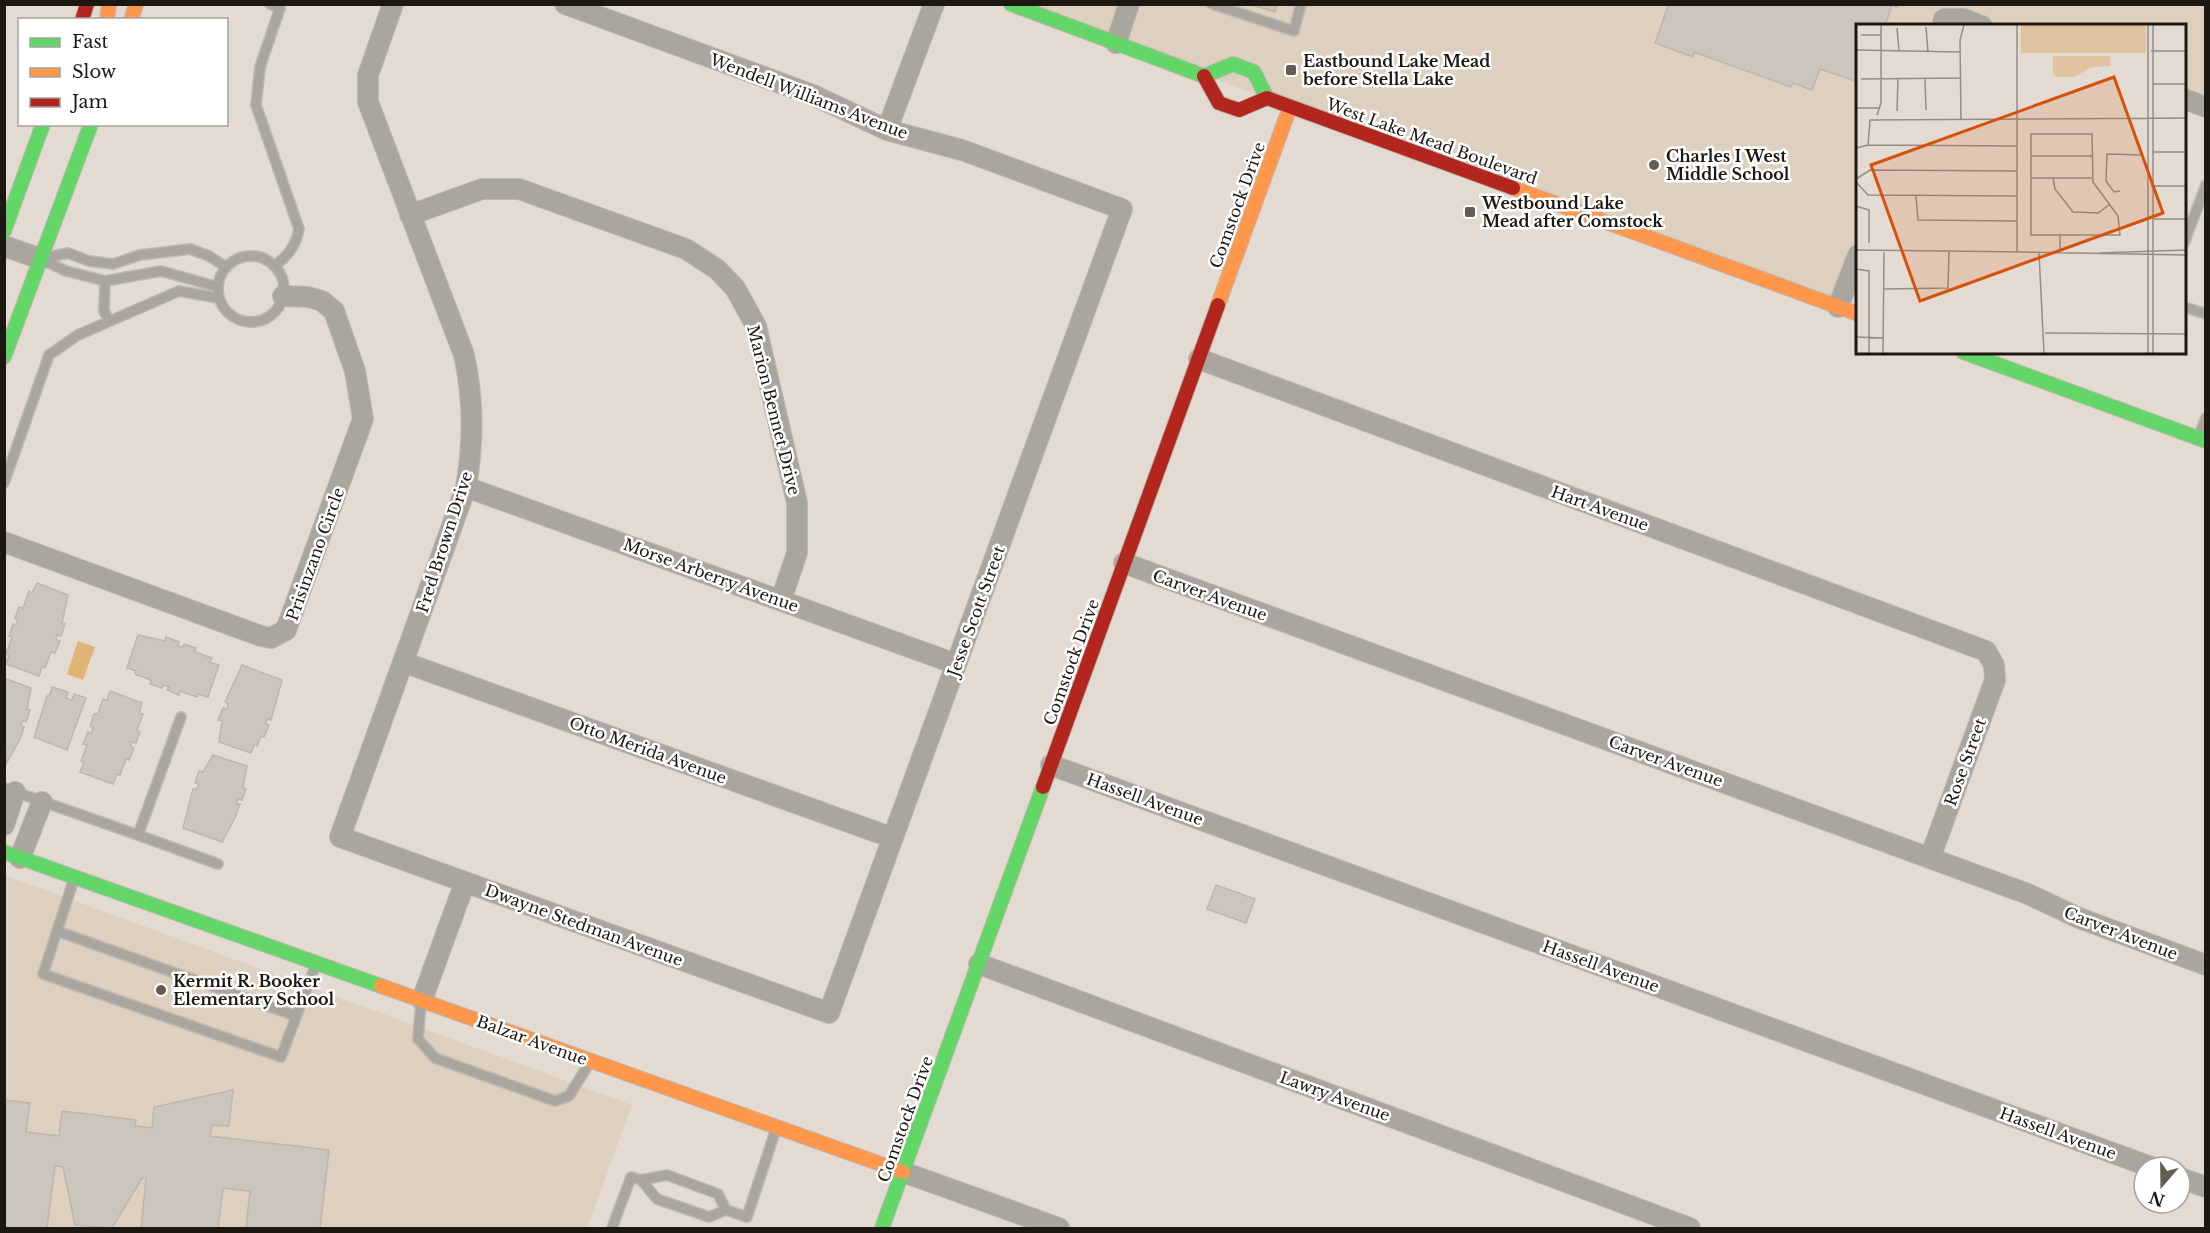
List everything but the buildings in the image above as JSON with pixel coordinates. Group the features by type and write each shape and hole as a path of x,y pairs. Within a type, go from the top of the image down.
{"street":[{"name":"Fred Brown Drive","path":"339,837 466,487 473,450 472,392 464,355 368,102 368,75 393,4"},
{"name":"Wendell Williams Avenue","path":"565,4 813,96 887,130 962,150 1122,209"},
{"path":"887,130 934,4"},
{"path":"1011,4 1204,76 1219,103 1229,107 1239,110 1267,98 1254,72 1233,64 1204,76"},
{"path":"1116,43 1129,4"},
{"path":"1943,22 1965,19 1977,24"},
{"name":"West Lake Mead Boulevard","path":"1267,98 1856,314"},
{"path":"2186,100 2205,107"},
{"name":"Comstock Drive","path":"882,1228 1290,106"},
{"path":"4,231 42,126"},
{"path":"4,357 90,126"},
{"name":"Marion Bennet Drive","path":"410,214 482,189 519,189 686,249 718,270 735,288 756,326 796,503 797,553 781,600"},
{"name":"Jesse Scott Street","path":"829,1013 1122,209"},
{"path":"4,246 41,260"},
{"path":"1838,307 1856,258"},
{"name":"Prisinzano Circle","path":"4,542 261,636 276,637 286,630 363,419 355,371 334,310 322,301 308,297 283,296"},
{"path":"1968,354 2202,440"},
{"name":"Hart Avenue","path":"1199,359 1986,651 1994,666"},
{"name":"Morse Arberry Avenue","path":"466,487 956,664"},
{"name":"Carver Avenue","path":"1124,563 1930,858 2205,965"},
{"name":"Otto Merida Avenue","path":"403,662 893,838"},
{"name":"Rose Street","path":"1930,858 1995,680 1994,666"},
{"name":"Hassell Avenue","path":"1051,765 2132,1160"},
{"path":"4,825 10,790"},
{"path":"12,855 42,802"},
{"name":"Dwayne Stedman Avenue","path":"339,837 829,1013"},
{"name":"Balzar Avenue","path":"12,855 1059,1228"},
{"path":"422,1000 465,882"},
{"name":"Lawry Avenue","path":"979,964 1690,1228"}],"lane":[{"path":"270,4 281,6 260,67 256,105 299,229 297,241 290,252 274,266"},
{"path":"1212,4 1294,31 1301,4"},
{"path":"2186,237 2205,185"},
{"path":"41,260 68,253 89,261 113,264 140,255 190,249 209,256 226,267"},
{"path":"245,257 266,260 274,266 284,285 283,296 272,314 252,322 231,316 219,298 218,287 226,267 245,257"},
{"path":"41,260 66,271 105,281 119,281 161,272 218,287"},
{"path":"105,281 104,311 109,321"},
{"path":"4,483 49,354 78,335 179,291 219,298"},
{"path":"2186,308 2205,314"},
{"path":"2202,440 2205,418"},
{"path":"138,835 181,717"},
{"path":"10,790 218,864"},
{"path":"75,877 43,974 54,978 281,1057 316,963"},
{"path":"57,931 296,1016"},
{"path":"422,1000 418,1039 435,1058 555,1101 569,1096 591,1060"},
{"path":"641,1180 657,1199 709,1217 726,1210 747,1217 777,1127"},
{"path":"612,1228 631,1177 641,1180 667,1175 718,1194 726,1210"}],"shaded area":[{"name":"Charles I West Middle School","path":"1012,5 2205,5 2205,107 2186,99 2186,24 1856,24 1856,258 1838,307"},
{"path":"78,641 95,647 83,680 67,674"},
{"name":"Kermit R. Booker Elementary School","path":"4,875 632,1105 587,1228 5,1228"}],"traffic: fast":[{"path":"1011,4 1204,76 1233,64 1254,72 1267,98"},
{"path":"4,231 42,126"},
{"path":"4,357 90,126"},
{"path":"1968,354 2206,441"},
{"path":"882,1228 1043,787"},
{"path":"4,852 381,986"}],"traffic: slow":[{"path":"107,18 109,4"},
{"path":"132,18 136,4"},
{"path":"1218,305 1290,107"},
{"path":"1513,188 1856,313"},
{"path":"381,986 903,1172"}],"traffic: jam":[{"path":"83,18 87,4"},
{"path":"1204,76 1219,103 1239,110 1267,98 1513,188"},
{"path":"1043,787 1218,305"}],"place":[{"name":"Eastbound Lake Mead before Stella Lake","path":"1291,70"},
{"name":"Charles I West Middle School","path":"1654,165"},
{"name":"Westbound Lake Mead after Comstock","path":"1470,212"},
{"name":"Kermit R. Booker Elementary School","path":"161,990"}]}
